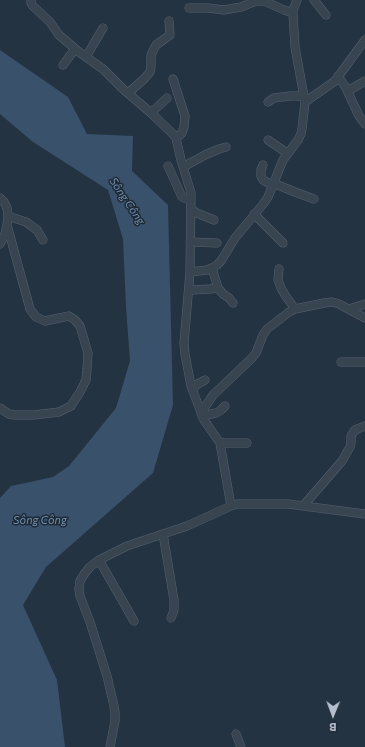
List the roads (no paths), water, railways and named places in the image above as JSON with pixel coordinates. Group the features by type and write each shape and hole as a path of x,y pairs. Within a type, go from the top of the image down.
{"street":[{"path":"31,0 33,6 50,22 59,35 75,49 103,69 151,112 176,138 179,155 191,189 190,272 184,348 192,390 206,424 220,443 231,506"},
{"path":"190,272 207,270 217,265 221,261 235,238 268,197 283,160 301,134 305,99 296,54 293,13 297,0"},
{"path":"314,0 326,15"},
{"path":"189,8 224,10 241,7 256,1 264,1 293,13"},
{"path":"128,93 150,72 151,54 156,45 170,35 169,21"},
{"path":"86,57 103,28"},
{"path":"268,102 274,98 290,96 305,99 333,83 365,40"},
{"path":"63,65 75,49"},
{"path":"338,76 348,91 359,116 365,124"},
{"path":"173,79 185,116 182,133 176,138"},
{"path":"348,91 365,81"},
{"path":"151,112 167,98"},
{"path":"268,140 287,153"},
{"path":"183,167 205,155 226,147"},
{"path":"263,165 261,170 263,180 314,199"},
{"path":"168,166 182,196 197,213 214,220"},
{"path":"0,198 7,208 8,216 5,234 0,244"},
{"path":"254,214 282,243"},
{"path":"8,216 26,222 37,230 43,240"},
{"path":"0,408 8,414 34,415 59,412 71,406 86,380 88,353 80,326 75,320 69,316 46,320 36,317 30,310 7,225"},
{"path":"190,242 217,243"},
{"path":"212,268 218,288 233,303"},
{"path":"279,269 278,280 281,288 295,309"},
{"path":"192,290 210,290 218,288"},
{"path":"202,415 213,394 256,353 267,329 289,312 295,309 332,302 339,304 365,318"},
{"path":"349,309 365,304"},
{"path":"341,362 365,362"},
{"path":"192,390 196,385 205,380"},
{"path":"202,415 216,413 225,406"},
{"path":"302,506 342,461 350,448 351,436 355,430 365,426"},
{"path":"220,443 247,443"},
{"path":"110,747 115,721 114,706 107,676 80,596 79,588 80,581 90,567 99,560 127,546 195,523 237,504 278,504 365,514"},
{"path":"163,534 174,600 174,610 171,618"},
{"path":"99,560 134,621"},
{"path":"236,734 241,747"}],"water":[{"name":"Sông Công","path":"0,50 68,97 87,134 133,136 132,171 168,205 173,405 153,473 46,567 23,605 57,680 65,747 0,747 0,498 11,486 53,477 69,466 116,408 130,361 123,239 108,190 33,142 0,114"}]}
